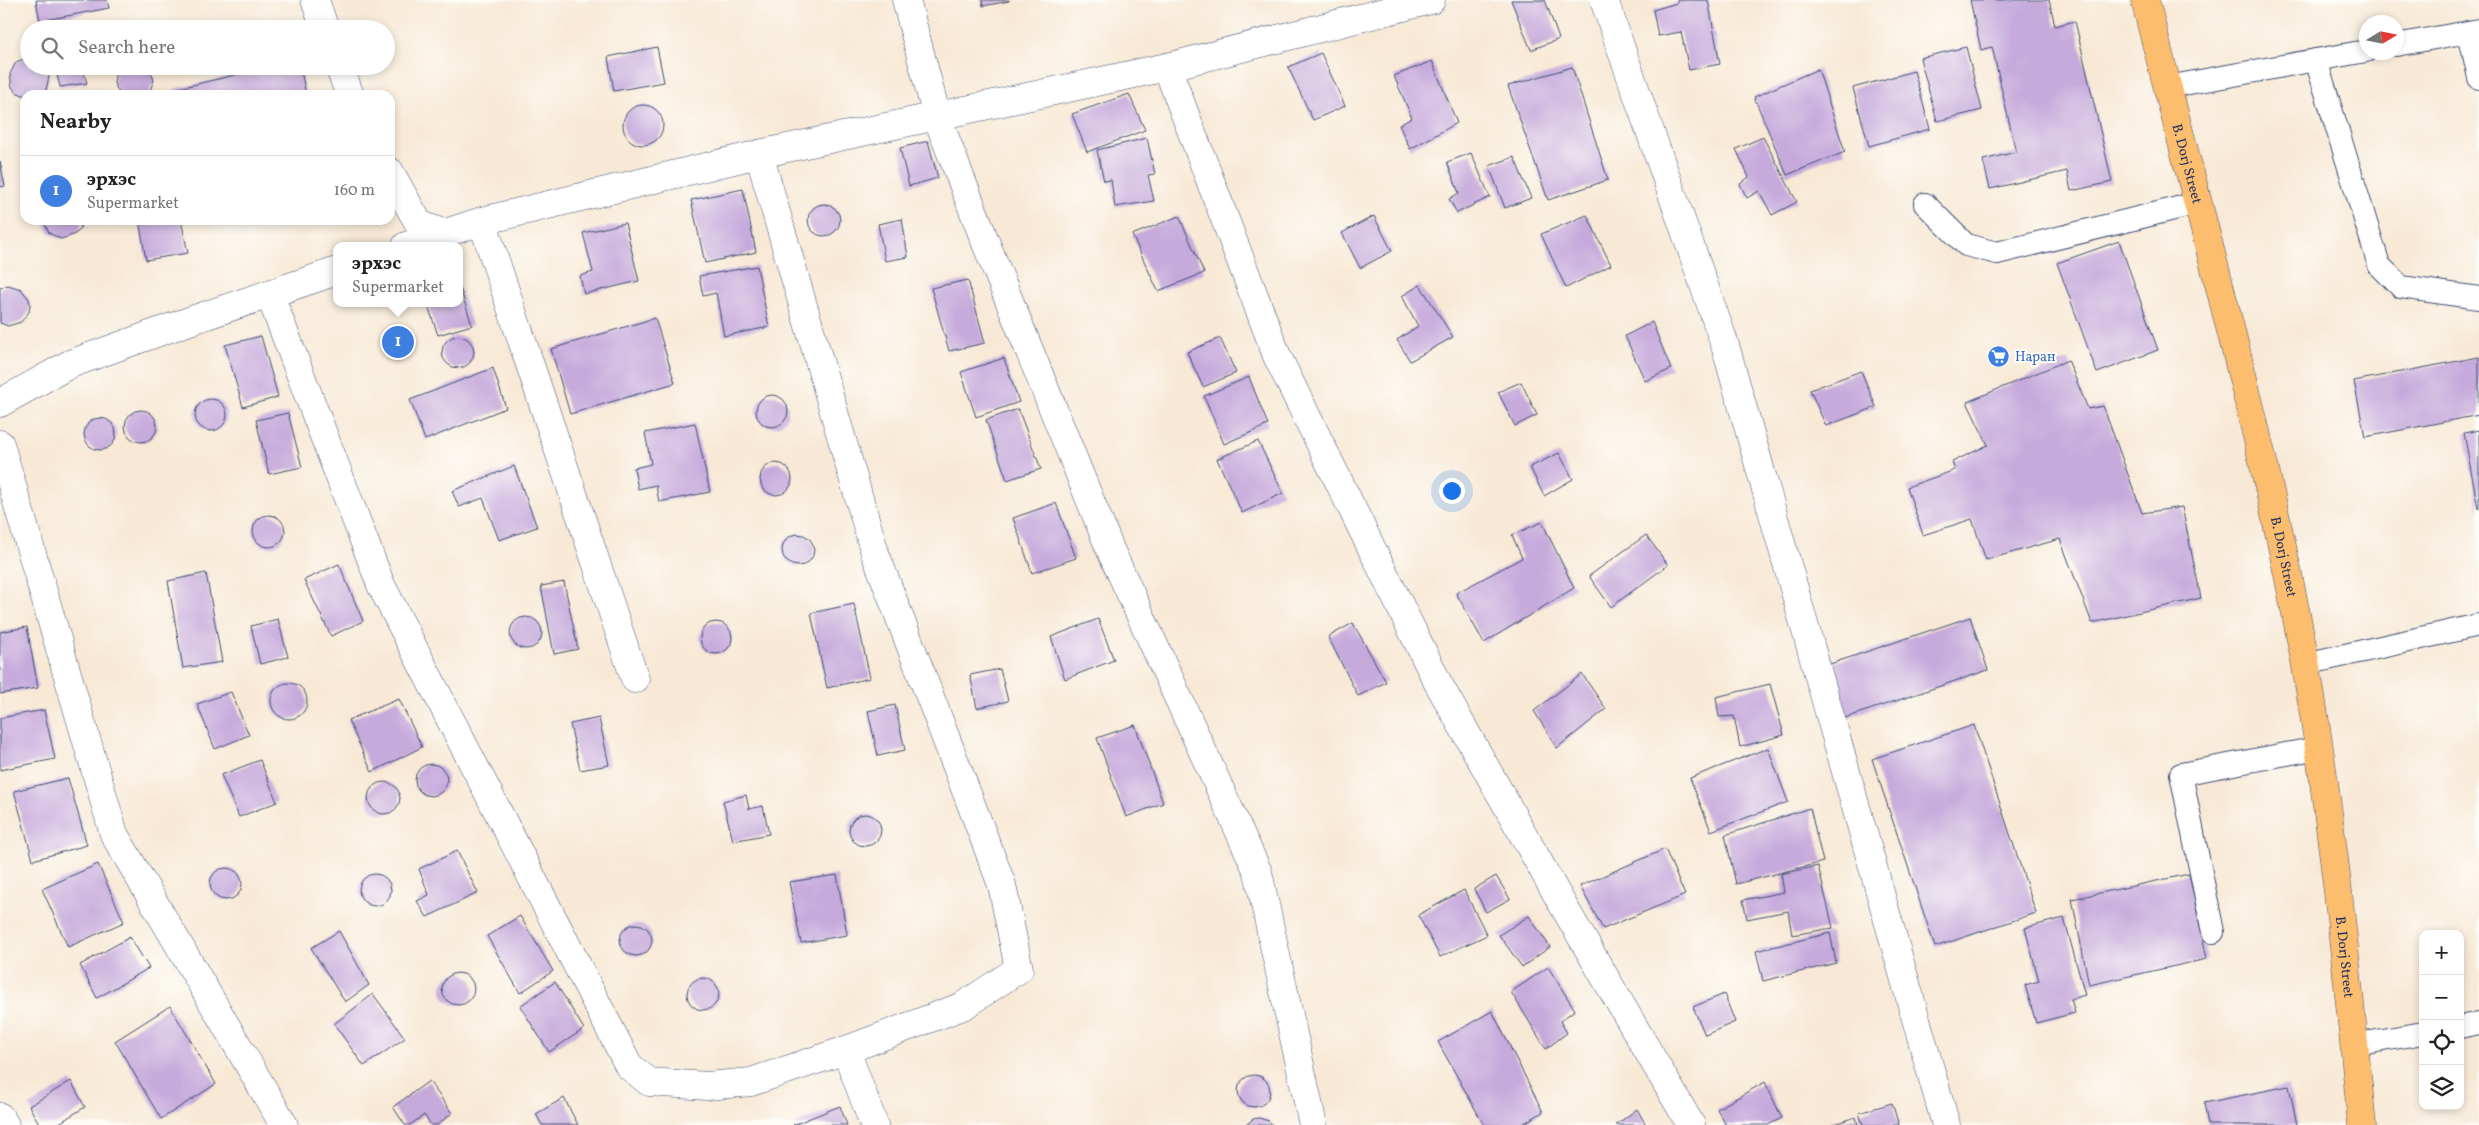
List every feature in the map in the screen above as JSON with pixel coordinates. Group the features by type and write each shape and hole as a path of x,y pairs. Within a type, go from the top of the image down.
{"main road":[{"name":"B. Dorj Street","path":"2145,0 2264,462 2305,664 2342,921 2362,1125"}],"street":[{"path":"315,0 323,20"},
{"path":"906,0 937,117 1110,549 1258,872 1313,1125"},
{"path":"417,242 482,221 759,154 1167,67 1431,0"},
{"path":"1604,0 1724,345 1946,1125"},
{"path":"1167,67 1277,356 1377,559 1443,692 1559,898 1691,1125"},
{"path":"342,75 348,90"},
{"path":"270,295 382,585 629,1066 649,1082 707,1086 752,1082 846,1050 963,1006 1019,969 1002,885 875,553 759,154"},
{"path":"395,181 419,224 443,232"},
{"path":"482,221 635,679"},
{"path":"0,403 70,364 333,272"},
{"path":"0,444 114,834 284,1125"},
{"path":"846,1050 874,1125"},
{"path":"0,1117 5,1125"}],"lane":[{"path":"2404,44 2474,31 2479,78"},
{"path":"2167,87 2359,52"},
{"path":"2316,60 2379,265 2402,287 2479,298"},
{"path":"1925,204 1966,245 1997,253 2198,203"},
{"path":"2305,664 2479,625"},
{"path":"2213,932 2181,774 2318,748"},
{"path":"2464,1026 2479,1024"},
{"path":"2354,1045 2419,1034"}],"building":[{"path":"36,0 107,0 109,8 45,20 40,20"},
{"path":"982,0 1009,0 1009,1 983,6"},
{"path":"1511,0 1545,0 1559,39 1531,50"},
{"path":"1677,0 1708,0 1720,64 1689,70 1681,32 1658,36 1653,10 1677,3"},
{"path":"1970,0 2049,0 2055,26 2075,21 2112,182 2071,191 2067,171 1990,189 1983,160 2016,152 1992,47 1981,50"},
{"path":"657,47 664,82 614,91 608,57"},
{"path":"1966,47 1982,110 1937,121 1920,58"},
{"path":"1321,53 1345,106 1313,120 1288,67"},
{"path":"20,60 20,75 48,75 46,90 20,90 20,94 16,92 12,87 10,74 16,62"},
{"path":"1432,61 1457,123 1410,149 1399,125 1412,118 1394,76"},
{"path":"1572,67 1608,180 1548,200 1508,86"},
{"path":"1818,69 1845,152 1787,175 1754,97"},
{"path":"1914,71 1930,129 1869,146 1853,88"},
{"path":"57,75 85,75 87,83 60,87"},
{"path":"115,75 152,75 154,80 150,90 118,90 114,83"},
{"path":"235,75 302,75 305,90 175,90"},
{"path":"1129,94 1145,130 1087,152 1072,114"},
{"path":"643,105 654,108 660,114 663,125 660,136 654,142 643,145 632,142 626,136 623,125 626,114 632,108"},
{"path":"1763,137 1797,202 1772,215 1759,191 1747,198 1740,184 1749,177 1736,149"},
{"path":"1147,138 1155,174 1148,175 1154,201 1115,207 1111,180 1104,181 1097,150"},
{"path":"928,141 938,178 909,186 900,148"},
{"path":"1471,153 1490,197 1457,213 1449,199 1459,193 1447,162"},
{"path":"1514,157 1531,198 1505,208 1489,166"},
{"path":"0,161 5,186 0,187"},
{"path":"743,189 756,252 705,263 691,200"},
{"path":"824,204 830,205 835,209 839,214 839,226 835,231 830,235 824,236 818,235 813,231 809,226 808,220 809,214 813,209 818,205"},
{"path":"1587,215 1611,265 1566,288 1541,234"},
{"path":"1179,216 1204,273 1158,291 1132,235"},
{"path":"1374,216 1392,251 1360,268 1342,233"},
{"path":"902,219 908,257 885,261 878,224"},
{"path":"625,223 639,281 584,294 580,276 593,272 583,233"},
{"path":"45,225 81,225 79,231 61,239 49,233"},
{"path":"140,225 182,225 188,253 146,260"},
{"path":"2119,241 2158,350 2097,373 2057,263"},
{"path":"757,266 769,327 724,336 716,293 703,296 699,276"},
{"path":"968,280 985,343 949,351 931,288"},
{"path":"8,285 21,289 29,299 30,305 29,312 21,322 8,326 0,323 0,288"},
{"path":"1420,285 1453,337 1410,361 1397,340 1418,326 1402,296"},
{"path":"463,297 472,325 438,335 428,307 463,307"},
{"path":"655,318 675,383 570,414 551,349"},
{"path":"1652,322 1671,369 1645,381 1625,336"},
{"path":"261,336 278,397 243,407 225,345"},
{"path":"458,336 464,337 469,341 473,346 473,358 469,363 464,367 458,368 452,367 447,363 443,358 442,352 443,346 447,341 452,337"},
{"path":"1220,338 1236,373 1203,387 1187,352"},
{"path":"2479,357 2479,415 2365,437 2354,381"},
{"path":"1004,358 1019,402 976,417 961,372"},
{"path":"2068,360 2088,409 2103,406 2142,513 2182,507 2201,598 2092,623 2060,539 1986,560 1972,519 1923,535 1907,487 1955,470 1952,462 1988,445 1967,402"},
{"path":"493,368 506,408 425,440 410,400"},
{"path":"1861,371 1876,407 1826,426 1810,390"},
{"path":"1249,377 1268,425 1224,444 1204,396"},
{"path":"1521,382 1537,415 1515,426 1498,392"},
{"path":"772,395 778,396 783,400 787,405 787,417 783,422 778,426 772,427 766,426 761,422 757,417 756,411 757,405 761,400 766,396"},
{"path":"211,399 217,400 222,404 226,409 226,421 222,426 217,430 211,431 205,430 200,426 196,421 195,415 196,409 200,404 205,400"},
{"path":"1018,409 1041,469 1007,480 986,420"},
{"path":"141,410 147,411 152,415 156,420 156,432 152,437 147,441 141,442 135,441 130,437 126,432 125,426 126,420 130,415 135,411"},
{"path":"288,413 302,467 269,474 256,420"},
{"path":"100,418 106,419 111,423 115,428 115,440 111,445 106,449 100,450 94,449 89,445 85,440 84,434 85,428 89,423 94,419"},
{"path":"695,423 710,492 659,502 656,485 638,489 634,468 651,464 645,433"},
{"path":"2479,430 2479,508 2478,508 2464,433"},
{"path":"1258,441 1283,493 1242,513 1217,459"},
{"path":"1559,453 1573,479 1544,496 1530,467"},
{"path":"776,463 782,464 787,468 791,473 791,485 787,490 782,494 776,495 770,494 765,490 761,485 760,479 761,473 765,468 770,464"},
{"path":"514,466 537,527 499,540 483,498 459,507 452,491"},
{"path":"1056,503 1076,558 1032,573 1013,518"},
{"path":"269,515 275,516 280,520 284,525 284,537 280,542 275,546 269,547 263,546 258,542 254,537 253,531 254,525 258,520 263,516"},
{"path":"1542,522 1574,588 1484,643 1456,593 1522,558 1512,535"},
{"path":"798,534 804,535 809,539 813,544 813,556 809,561 804,565 798,566 792,565 787,561 783,556 782,550 783,544 787,539 792,535"},
{"path":"1646,535 1668,565 1611,607 1589,576"},
{"path":"339,564 363,621 331,636 304,580"},
{"path":"206,573 222,662 183,668 168,581"},
{"path":"564,582 578,649 554,654 541,586"},
{"path":"854,604 870,678 827,688 811,613"},
{"path":"526,617 532,618 537,622 541,627 541,639 537,644 532,648 526,649 520,648 515,644 511,639 510,633 511,627 515,622 520,618"},
{"path":"1970,617 1988,670 1845,718 1827,665"},
{"path":"278,619 288,657 260,664 251,626"},
{"path":"1098,619 1114,660 1065,679 1051,637"},
{"path":"716,622 722,623 727,627 731,632 731,644 727,649 722,653 716,654 710,653 705,649 701,644 700,638 701,632 705,627 710,623"},
{"path":"1353,623 1386,682 1358,696 1328,637"},
{"path":"27,627 38,688 0,694 0,632"},
{"path":"1000,669 1008,701 977,708 970,675"},
{"path":"1582,674 1606,709 1557,748 1534,711"},
{"path":"289,683 296,684 302,688 306,694 306,708 302,714 296,718 289,719 282,718 276,714 272,708 271,701 272,694 276,688 282,684"},
{"path":"1770,684 1784,735 1740,747 1734,716 1719,717 1716,697"},
{"path":"231,692 249,735 215,749 197,704"},
{"path":"399,699 422,747 372,772 348,720"},
{"path":"895,705 905,750 878,756 868,711"},
{"path":"44,710 55,759 0,770 0,718"},
{"path":"599,718 609,765 580,770 570,724"},
{"path":"1135,725 1163,803 1126,817 1097,738"},
{"path":"1974,725 2036,913 1935,947 1872,759"},
{"path":"1768,748 1788,802 1711,831 1690,778"},
{"path":"260,760 277,802 239,817 221,775"},
{"path":"431,764 437,765 442,769 446,774 446,786 442,791 437,795 431,796 425,795 420,791 416,786 415,780 416,774 420,769 425,765"},
{"path":"68,778 87,845 33,860 14,791"},
{"path":"384,782 390,783 395,787 399,792 399,804 395,809 390,813 384,814 378,813 373,809 369,804 368,798 369,792 373,787 378,783"},
{"path":"746,795 749,809 763,806 769,834 733,841 723,801"},
{"path":"1810,808 1823,862 1736,884 1725,835"},
{"path":"865,814 871,815 876,819 880,824 880,836 876,841 871,845 865,846 859,845 854,841 850,836 849,830 850,824 854,819 859,815"},
{"path":"1665,849 1685,895 1603,929 1580,886"},
{"path":"457,851 478,893 427,917 417,901 429,895 419,869"},
{"path":"98,864 124,922 68,947 42,889"},
{"path":"1818,866 1833,928 1792,935 1788,911 1747,919 1743,900 1784,892 1781,874"},
{"path":"226,868 232,869 237,873 241,878 241,890 237,895 232,899 226,900 220,899 215,895 211,890 210,884 211,878 215,873 220,869"},
{"path":"375,874 381,875 386,879 390,884 390,896 386,901 381,905 375,906 369,905 364,901 360,896 359,890 360,884 364,879 369,875"},
{"path":"2189,874 2207,959 2089,985 2072,899"},
{"path":"837,875 847,935 801,943 789,882"},
{"path":"1496,876 1510,899 1486,912 1474,889"},
{"path":"1464,890 1487,935 1440,957 1418,915"},
{"path":"520,916 553,971 520,993 487,936"},
{"path":"1529,916 1550,947 1522,967 1499,935"},
{"path":"2064,918 2085,995 2071,999 2075,1013 2036,1023 2025,985 2039,981 2025,928"},
{"path":"636,924 642,925 647,929 651,934 651,946 647,951 642,955 636,956 630,955 625,951 621,946 620,940 621,934 625,929 630,925"},
{"path":"339,931 369,985 345,1002 311,948"},
{"path":"1830,933 1836,963 1763,981 1756,951"},
{"path":"130,937 149,968 97,998 80,965"},
{"path":"1548,967 1575,1010 1560,1021 1567,1033 1546,1049 1511,992"},
{"path":"458,973 464,974 469,978 473,983 473,995 469,1000 464,1004 458,1005 452,1004 447,1000 443,995 442,989 443,983 447,978 452,974"},
{"path":"703,978 709,979 714,983 718,988 718,1000 714,1005 709,1009 703,1010 697,1009 692,1005 688,1000 687,994 688,988 692,983 697,979"},
{"path":"555,982 584,1029 549,1052 520,1006"},
{"path":"373,994 405,1038 364,1066 334,1024"},
{"path":"1724,994 1735,1022 1705,1035 1693,1007"},
{"path":"170,1006 216,1084 161,1119 115,1041"},
{"path":"1492,1011 1543,1112 1521,1125 1484,1125 1438,1042"},
{"path":"1254,1075 1260,1076 1265,1080 1269,1085 1269,1097 1265,1102 1260,1106 1254,1107 1248,1106 1243,1102 1239,1097 1238,1091 1239,1085 1243,1080 1248,1076"},
{"path":"71,1081 85,1107 56,1125 40,1125 29,1106"},
{"path":"429,1081 452,1113 437,1125 431,1125 424,1115 410,1125 405,1125 393,1107"},
{"path":"1765,1082 1782,1118 1768,1125 1726,1125 1717,1109"},
{"path":"2289,1086 2297,1125 2208,1125 2204,1103"},
{"path":"564,1098 578,1125 542,1125 536,1114"},
{"path":"1892,1103 1899,1125 1863,1125 1859,1113"},
{"path":"840,1106 847,1125 793,1125"},
{"path":"1637,1109 1646,1125 1616,1125"},
{"path":"1856,1117 1858,1125 1832,1125"},
{"path":"1259,1118 1269,1121 1272,1125 1246,1125 1253,1119"}],"place":[{"name":"эрхэс","path":"398,342"},
{"name":"Наран","path":"1999,356"}]}
